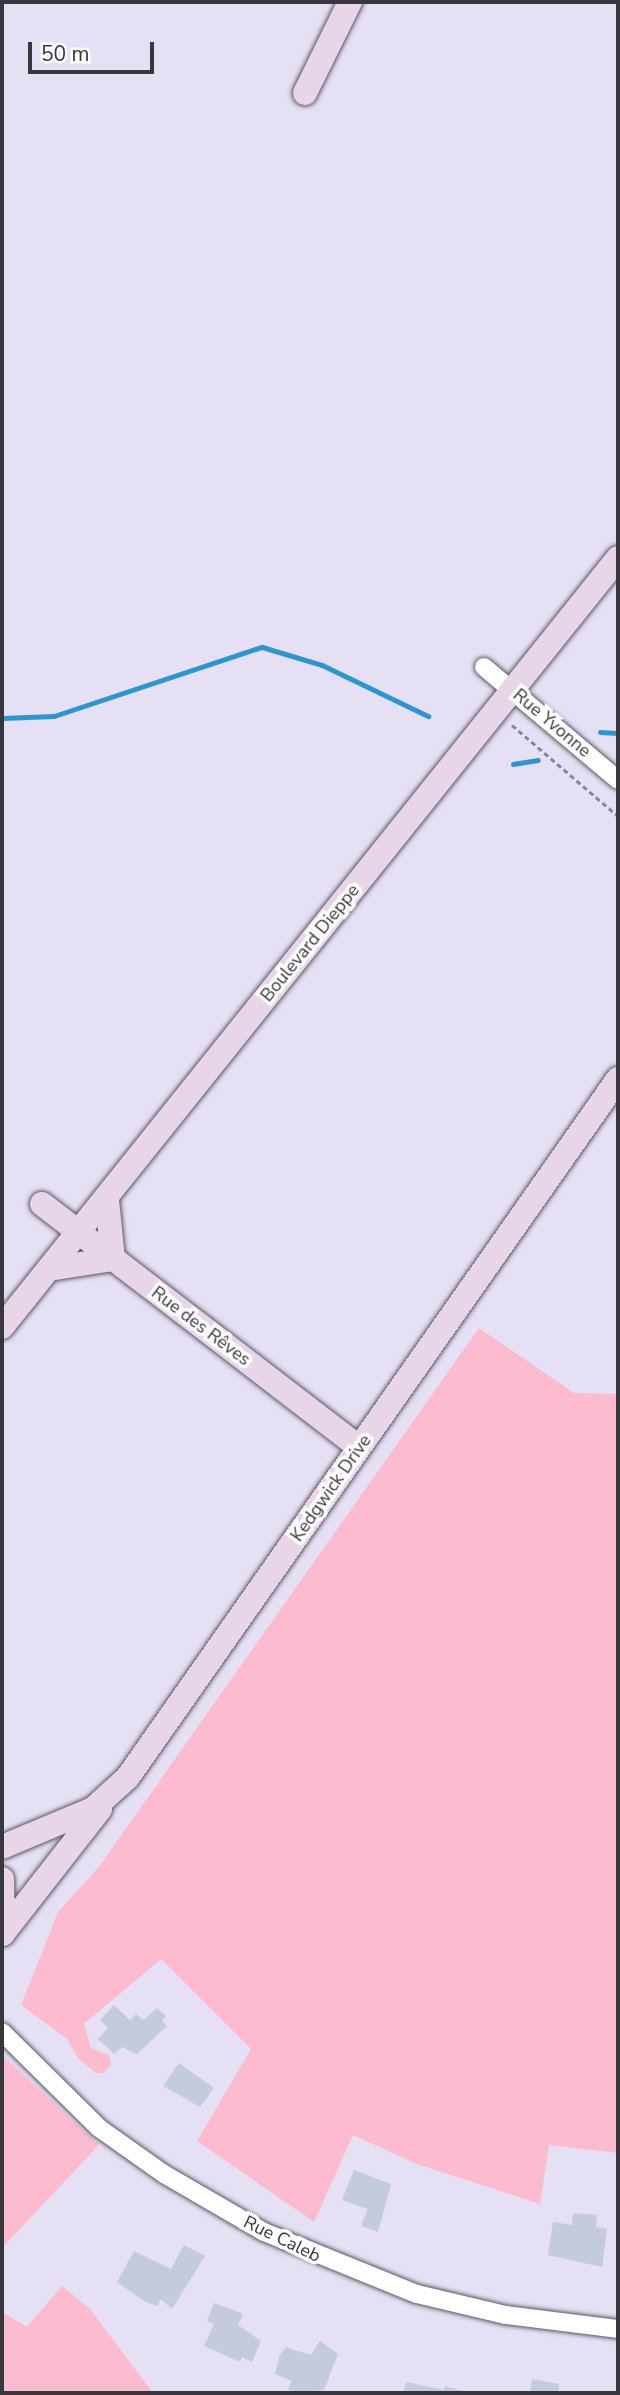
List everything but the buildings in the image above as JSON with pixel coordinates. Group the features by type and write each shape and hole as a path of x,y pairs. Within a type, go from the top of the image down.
{"street":[{"path":"304,93 350,2"},
{"name":"Boulevard Dieppe","path":"2,1327 107,1200 618,558"},
{"name":"Rue Yvonne","path":"484,667 515,690 618,780"},
{"name":"Kedgwick Drive","path":"2,1847 105,1802 140,1759 618,1079"},
{"path":"49,1269 113,1259 107,1200"},
{"name":"Rue des Rêves","path":"42,1205 359,1447"},
{"path":"3,1935 105,1802"},
{"path":"2,1879 3,1935"},
{"name":"Rue Caleb","path":"2,2032 99,2127 164,2174 264,2232 331,2263 417,2294 506,2315 618,2329"}],"path":[{"path":"512,725 618,816"}],"shaded area":[{"path":"479,1328 574,1393 618,1394 618,2153 549,2145 540,2204 414,2163 353,2135 314,2222 197,2141 251,2049 161,1959 84,2024 91,2048 109,2055 111,2065 104,2073 96,2073 78,2058 67,2039 21,2005 58,1912 98,1868"},
{"path":"2,2055 99,2145 2,2248"},
{"path":"62,2286 90,2309 153,2393 2,2393 2,2312 27,2327"}],"waterway":[{"path":"2,718 54,716 262,647 322,665 428,716"},
{"path":"600,732 618,733"},
{"path":"513,764 538,760"}]}
